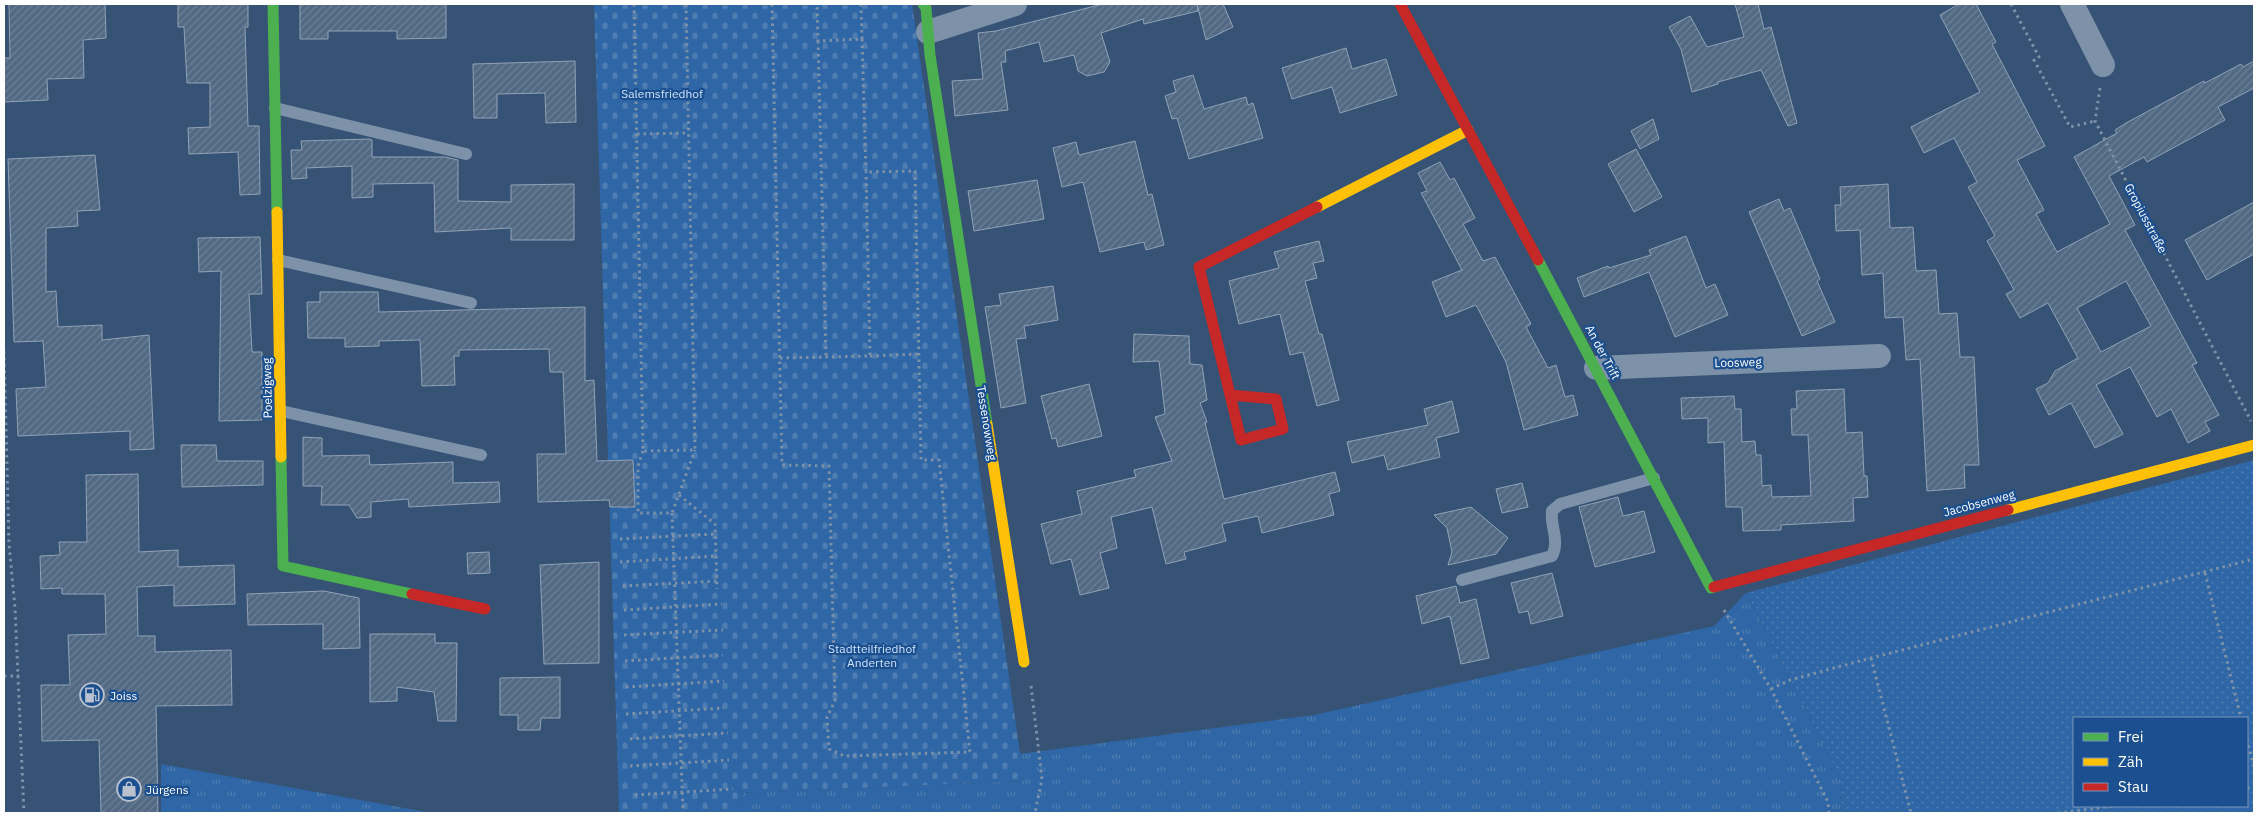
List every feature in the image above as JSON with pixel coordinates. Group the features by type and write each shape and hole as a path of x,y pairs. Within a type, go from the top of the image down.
{"street":[{"name":"Poelzigweg","path":"273,4 284,566 485,609"},
{"name":"Tessenowweg","path":"923,4 926,8 928,32 1024,662"},
{"path":"928,32 1015,4"},
{"name":"An der Trift","path":"1400,4 1596,368 1711,588"},
{"path":"2072,4 2103,65"},
{"path":"1230,395 1276,399 1284,430 1242,440 1230,395 1199,266 1468,130"},
{"name":"Loosweg","path":"1596,368 1879,356"},
{"name":"Jacobsenweg","path":"1711,588 2254,446"}],"lane":[{"path":"275,108 466,154"},
{"path":"278,260 471,303"},
{"path":"281,411 481,456"},
{"path":"1462,580 1552,556 1556,549 1551,517 1552,511 1560,504 1654,478"}],"path":[{"path":"634,4 643,451 638,466 638,513 672,513"},
{"path":"682,813 672,513 695,450 686,4"},
{"path":"772,4 782,465 829,466 835,701 827,717 829,749 844,756 970,752 939,460 922,460 915,171 866,172"},
{"path":"817,4 826,357"},
{"path":"861,4 870,356"},
{"path":"2011,4 2039,57 2034,60 2070,127 2095,121 2103,65"},
{"path":"818,41 862,39"},
{"name":"Gropiusstraße","path":"2095,121 2254,426"},
{"path":"637,134 689,133"},
{"path":"4,351 9,544 19,676 24,813"},
{"path":"780,358 919,354"},
{"path":"643,451 695,450"},
{"path":"678,494 715,524 717,589"},
{"path":"620,540 715,534"},
{"path":"620,562 716,556"},
{"path":"1771,689 1790,680 1871,658 2254,560"},
{"path":"2205,573 2241,717"},
{"path":"623,586 717,581"},
{"path":"1711,588 1771,689 1828,802 1829,813"},
{"path":"624,610 722,604"},
{"path":"624,635 723,630"},
{"path":"624,661 723,655"},
{"path":"1871,658 1911,813"},
{"path":"1024,662 1031,681 1042,780 1035,813"},
{"path":"4,676 19,676"},
{"path":"626,687 724,681"},
{"path":"626,714 724,708"},
{"path":"630,739 728,734"},
{"path":"2248,743 2254,769"},
{"path":"630,766 729,760"},
{"path":"635,795 733,789"},
{"path":"2058,813 2106,807"}],"green space":[{"name":"Stadtteilfriedhof Anderten","path":"594,4 912,4 1024,781 742,793 741,813 619,813"},
{"path":"2254,460 2254,813 1842,813 1841,779 1746,593"},
{"path":"1746,593 1841,779 1842,813 741,813 742,793 1024,781 1019,754 1314,715 1714,626"},
{"path":"161,764 432,813 161,813"}],"building":[{"path":"9,4 105,4 106,38 83,40 84,78 47,79 48,100 4,102 4,58 10,58"},
{"path":"178,4 248,4 248,27 245,27 248,126 259,126 260,194 240,195 238,152 189,154 188,128 210,127 210,83 187,83 184,27 178,27"},
{"path":"300,4 446,4 446,38 397,39 397,31 328,31 328,39 300,39"},
{"path":"1103,4 1197,4 1198,11 1144,24 1143,19 1101,33 1110,62 1104,72 1087,76 1078,71 1074,55 1044,62 1039,42 1005,51 1006,62 1001,62 1008,110 955,116 952,81 983,79 978,33 996,31"},
{"path":"1197,4 1223,4 1233,27 1206,40"},
{"path":"1735,4 1758,4 1764,29 1771,27 1797,123 1788,126 1761,70 1718,82 1718,84 1692,92 1681,49 1669,27 1690,16 1707,47 1744,37"},
{"path":"1959,4 1976,4 1996,42 1992,44 2045,146 2017,160 2044,210 2036,214 2057,252 2110,224 2074,157 2117,133 2115,130 2126,123 2204,81 2205,83 2241,64 2243,67 2254,61 2254,88 2218,107 2225,120 2147,162 2144,157 2109,176 2135,225 2125,230 2197,363 2192,365 2219,415 2205,422 2210,431 2188,443 2171,409 2157,417 2130,367 2096,385 2123,434 2095,448 2071,403 2049,415 2036,389 2048,383 2055,371 2078,358 2048,303 2020,318 2006,294 2014,290 1987,241 1995,236 1968,187 1977,182 1954,138 1924,153 1911,127 1980,92 1940,15","holes":["2126,281 2151,326 2101,352 2077,308"]},
{"path":"1346,48 1352,69 1386,59 1397,95 1340,113 1332,87 1292,99 1282,68"},
{"path":"575,61 576,122 546,123 545,93 497,94 497,118 474,118 473,64"},
{"path":"1193,75 1204,109 1246,97 1248,105 1253,103 1263,138 1189,159 1177,118 1172,119 1165,96 1176,92 1173,81"},
{"path":"1653,119 1659,139 1640,149 1631,131"},
{"path":"372,140 372,157 445,157 458,160 458,201 511,202 511,185 574,184 574,240 511,240 511,228 435,232 434,183 373,184 373,197 352,198 352,166 306,168 307,178 292,179 291,150 302,150 301,141"},
{"path":"1135,141 1148,195 1152,194 1164,245 1146,250 1144,242 1100,252 1083,182 1062,187 1053,148 1076,142 1079,155"},
{"path":"1636,149 1662,197 1634,212 1608,164"},
{"path":"95,155 100,210 77,211 78,226 46,228 46,292 56,291 58,327 102,325 102,340 149,335 154,449 130,450 130,431 18,436 16,389 46,387 43,341 14,342 8,159"},
{"path":"1440,162 1450,180 1454,178 1475,218 1463,224 1483,261 1495,257 1531,324 1526,327 1548,368 1556,365 1565,397 1573,395 1578,415 1524,430 1506,362 1476,305 1446,317 1432,282 1462,270 1421,193 1427,191 1418,173"},
{"path":"1037,180 1044,219 974,231 968,191"},
{"path":"1888,184 1890,228 1913,227 1916,271 1936,270 1939,314 1957,313 1960,357 1974,357 1979,465 1964,465 1965,488 1927,491 1920,359 1906,360 1903,317 1885,318 1883,273 1862,275 1860,230 1836,231 1835,205 1841,205 1840,187"},
{"path":"1779,199 1784,211 1790,208 1820,279 1817,281 1835,322 1802,336 1749,212"},
{"path":"2254,202 2254,254 2207,280 2185,240"},
{"path":"1686,236 1706,288 1715,284 1728,315 1675,337 1649,272 1584,297 1577,278 1608,266 1609,268 1651,255 1649,250"},
{"path":"260,237 262,294 249,294 252,352 262,352 262,420 219,421 221,271 199,272 198,238"},
{"path":"1319,241 1324,261 1313,263 1317,278 1305,281 1319,334 1322,334 1339,400 1317,406 1303,352 1290,355 1280,314 1239,324 1229,281 1279,268 1274,252"},
{"path":"1053,286 1058,320 1024,326 1026,338 1016,339 1026,403 1001,408 985,307 1001,305 999,294"},
{"path":"320,292 378,292 379,312 585,307 585,381 594,380 597,461 633,460 635,507 610,507 609,500 538,502 537,454 566,454 563,372 550,372 549,349 459,350 459,356 454,356 455,385 422,386 420,340 379,341 379,346 345,347 345,338 308,338 307,302 320,302"},
{"path":"1134,334 1189,336 1190,364 1202,365 1207,400 1200,403 1207,422 1205,423 1224,499 1335,472 1340,491 1329,494 1334,515 1262,533 1258,516 1222,524 1226,541 1184,552 1186,559 1166,564 1152,507 1111,517 1117,548 1100,553 1109,588 1080,595 1071,559 1051,564 1041,524 1082,514 1077,491 1136,477 1134,470 1172,461 1155,417 1165,414 1159,361 1133,362"},
{"path":"1089,384 1102,436 1058,447 1056,438 1052,439 1041,396"},
{"path":"1844,389 1846,433 1862,432 1864,476 1867,476 1868,497 1853,498 1854,521 1781,525 1781,530 1743,531 1742,507 1726,507 1724,442 1708,443 1708,418 1682,419 1681,398 1734,396 1735,409 1741,409 1742,442 1755,441 1756,455 1761,455 1762,486 1771,485 1772,497 1811,496 1808,435 1792,435 1791,409 1797,409 1796,391"},
{"path":"1452,401 1459,432 1436,438 1440,457 1388,470 1384,455 1352,463 1347,442 1428,425 1424,409"},
{"path":"303,437 322,438 322,456 369,455 370,465 453,462 453,483 499,482 500,502 409,507 408,499 371,502 371,517 357,518 349,505 321,505 322,486 303,486"},
{"path":"181,445 216,445 217,461 263,461 263,485 182,487"},
{"path":"138,474 139,552 178,550 178,567 234,565 235,604 174,606 174,585 137,587 138,636 155,636 155,652 231,650 232,705 156,706 158,813 101,813 99,740 42,741 41,685 70,685 68,635 106,634 105,594 62,594 62,588 41,589 40,556 60,555 59,542 87,542 86,475"},
{"path":"1522,483 1528,507 1502,513 1496,489"},
{"path":"1618,497 1623,516 1644,511 1655,552 1595,567 1579,507"},
{"path":"1471,507 1508,538 1496,554 1448,565 1452,552 1447,528 1434,515"},
{"path":"489,552 490,573 468,574 467,553"},
{"path":"599,562 599,663 544,664 540,565"},
{"path":"1552,573 1563,616 1531,624 1528,611 1519,613 1511,583"},
{"path":"1456,586 1460,603 1476,599 1489,658 1461,664 1450,616 1422,624 1416,596"},
{"path":"324,591 359,598 360,648 323,649 323,624 248,625 247,594"},
{"path":"370,634 435,634 435,643 457,643 456,721 438,721 434,692 397,687 397,701 370,702"},
{"path":"560,677 560,718 541,718 540,730 518,730 518,715 500,715 500,678"}],"traffic: fast":[{"path":"273,4 277,212"},
{"path":"923,4 926,8 930,55 987,424"},
{"path":"1538,260 1711,588 1714,587"},
{"path":"281,457 283,566 412,594"}],"traffic: slow":[{"path":"1317,207 1468,130"},
{"path":"277,212 281,457"},
{"path":"987,424 1024,662"},
{"path":"2008,510 2254,445"}],"traffic: jam":[{"path":"1400,4 1538,260"},
{"path":"1230,395 1276,399 1283,429 1241,440 1199,267 1317,207"},
{"path":"1714,587 2008,510"},
{"path":"412,594 485,609"}],"place":[{"name":"Joiss","path":"92,695"},
{"name":"Jürgens","path":"129,789"}],"park label":[{"name":"Salemsfriedhof","path":"662,93"}]}
